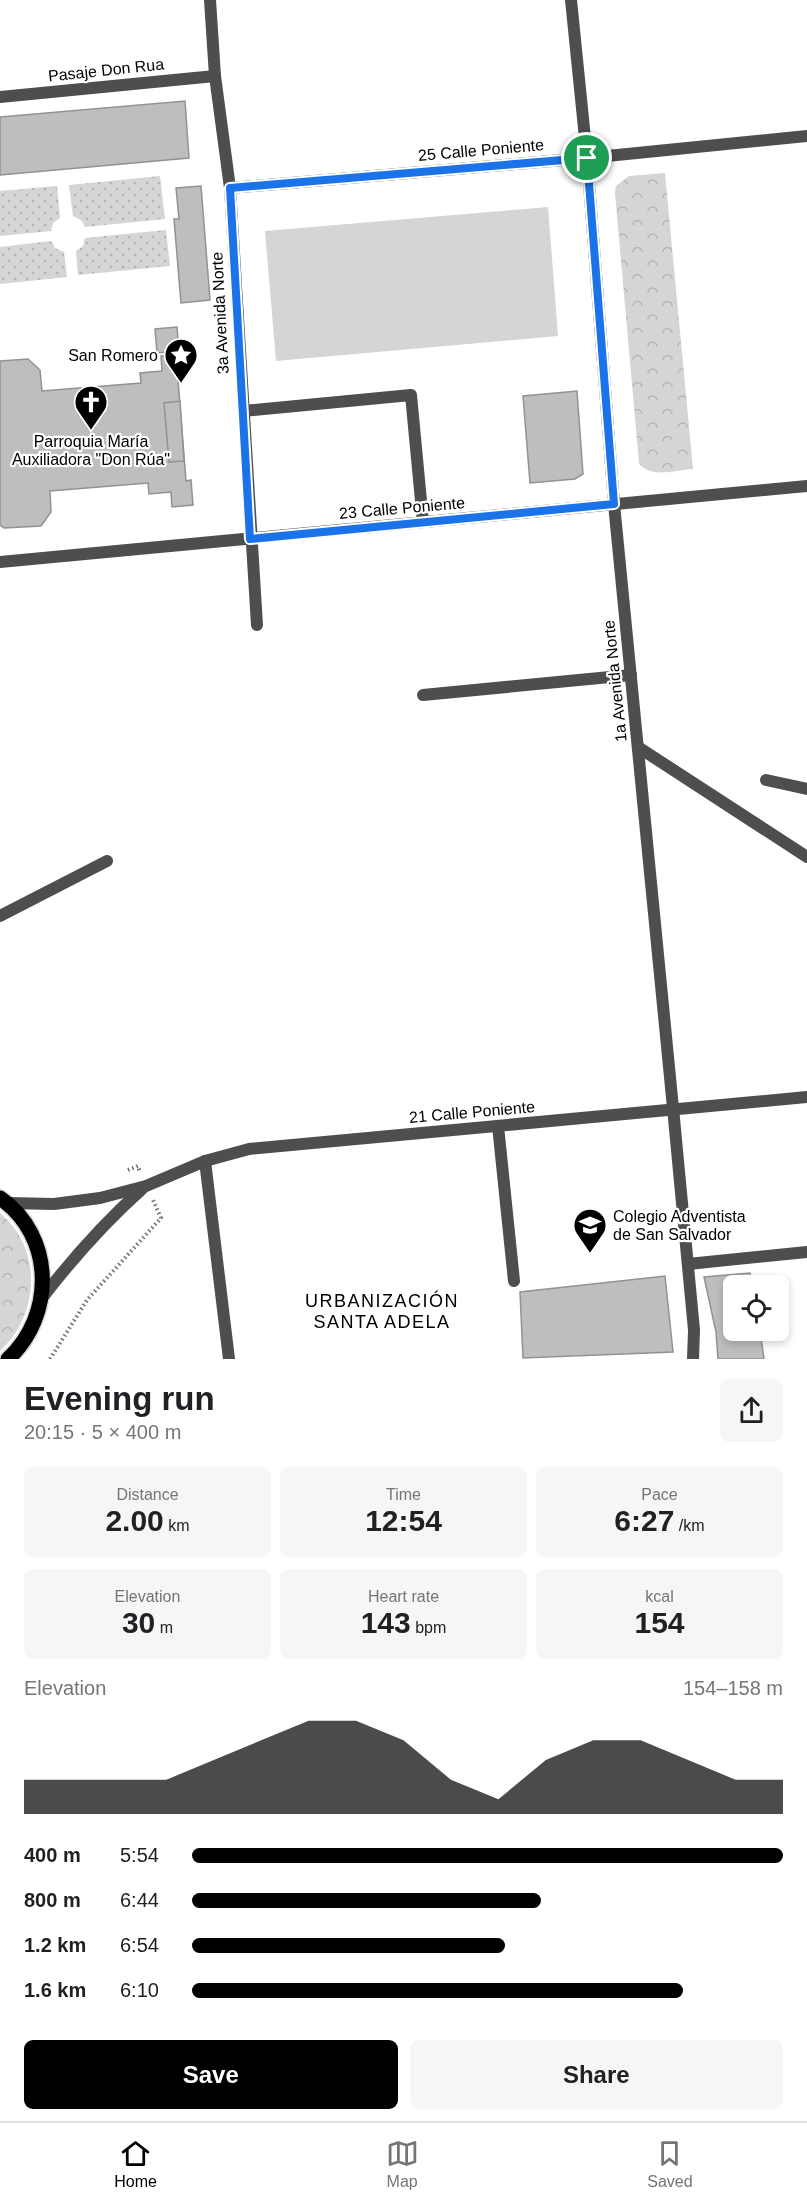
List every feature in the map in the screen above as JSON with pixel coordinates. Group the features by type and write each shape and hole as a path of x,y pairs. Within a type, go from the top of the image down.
{"main road":[{"path":"4,1200 22,1218 33,1236 40,1256 43,1276 42,1298 37,1318 27,1337 12,1356"}],"street":[{"name":"3a Avenida Norte","path":"210,0 215,76 230,188 257,625"},
{"name":"1a Avenida Norte","path":"571,0 587,158 614,504 694,1330 693,1359"},
{"name":"Pasaje Don Rua","path":"0,98 215,76"},
{"name":"25 Calle Poniente","path":"230,188 587,158 807,136"},
{"path":"243,411 411,395 423,522"},
{"name":"23 Calle Poniente","path":"0,562 807,486"},
{"path":"423,695 631,675"},
{"path":"638,747 807,857"},
{"path":"766,780 807,789"},
{"path":"0,916 107,861"},
{"name":"21 Calle Poniente","path":"4,1200 65,1202 100,1198 146,1186 205,1161 249,1149 807,1097"},
{"path":"498,1126 514,1281"},
{"path":"205,1161 229,1359"},
{"name":"21 Calle Poniente","path":"42,1298 73,1257 108,1220 146,1186"},
{"path":"688,1264 807,1252"}],"path":[{"path":"50,1359 87,1300 161,1218 146,1186"}],"green space":[{"path":"665,173 693,469 656,472 644,468 639,463 615,193 616,186 629,176"},
{"path":"160,176 165,219 85,227 82,221 73,216 69,185"},
{"path":"57,186 60,218 53,223 51,231 0,236 0,191"},
{"path":"548,207 558,336 276,361 265,231"},
{"path":"166,230 170,266 78,275 76,251 83,246 85,238"},
{"path":"51,241 55,248 64,252 67,277 0,284 0,247"},
{"path":"0,1213 14,1228 24,1245 31,1282 29,1301 23,1319 13,1336 0,1351"}],"building":[{"path":"185,101 189,158 0,175 0,117"},
{"path":"201,186 210,300 181,303 174,219 179,219 176,188"},
{"path":"177,327 179,351 157,353 155,329"},
{"name":"Parroquia María Auxiliadora \"Don Rúa\"","path":"182,354 184,380 178,380 186,481 191,480 193,505 172,507 171,492 149,494 148,483 50,491 51,512 41,526 4,528 0,525 0,361 28,359 40,370 42,391 141,383 140,373 162,371 161,356"},
{"path":"577,391 583,474 575,479 530,483 523,396"},
{"path":"180,401 184,461 169,462 164,403"},
{"path":"750,1273 750,1275 727,1275"},
{"path":"723,1275 723,1341 762,1341 764,1359 718,1359 716,1332 704,1277"},
{"path":"665,1276 673,1352 523,1358 520,1292"}],"place":[{"name":"San Romero","path":"181,384"},
{"name":"Parroquia María Auxiliadora \"Don Rúa\"","path":"91,431"},
{"name":"Colegio Adventista de San Salvador","path":"590,1254"}],"district":[{"name":"URBANIZACIÓN SANTA ADELA","path":"382,1311"}],"route":[{"path":"587,158 614,504 250,539 230,188 587,158"}]}
